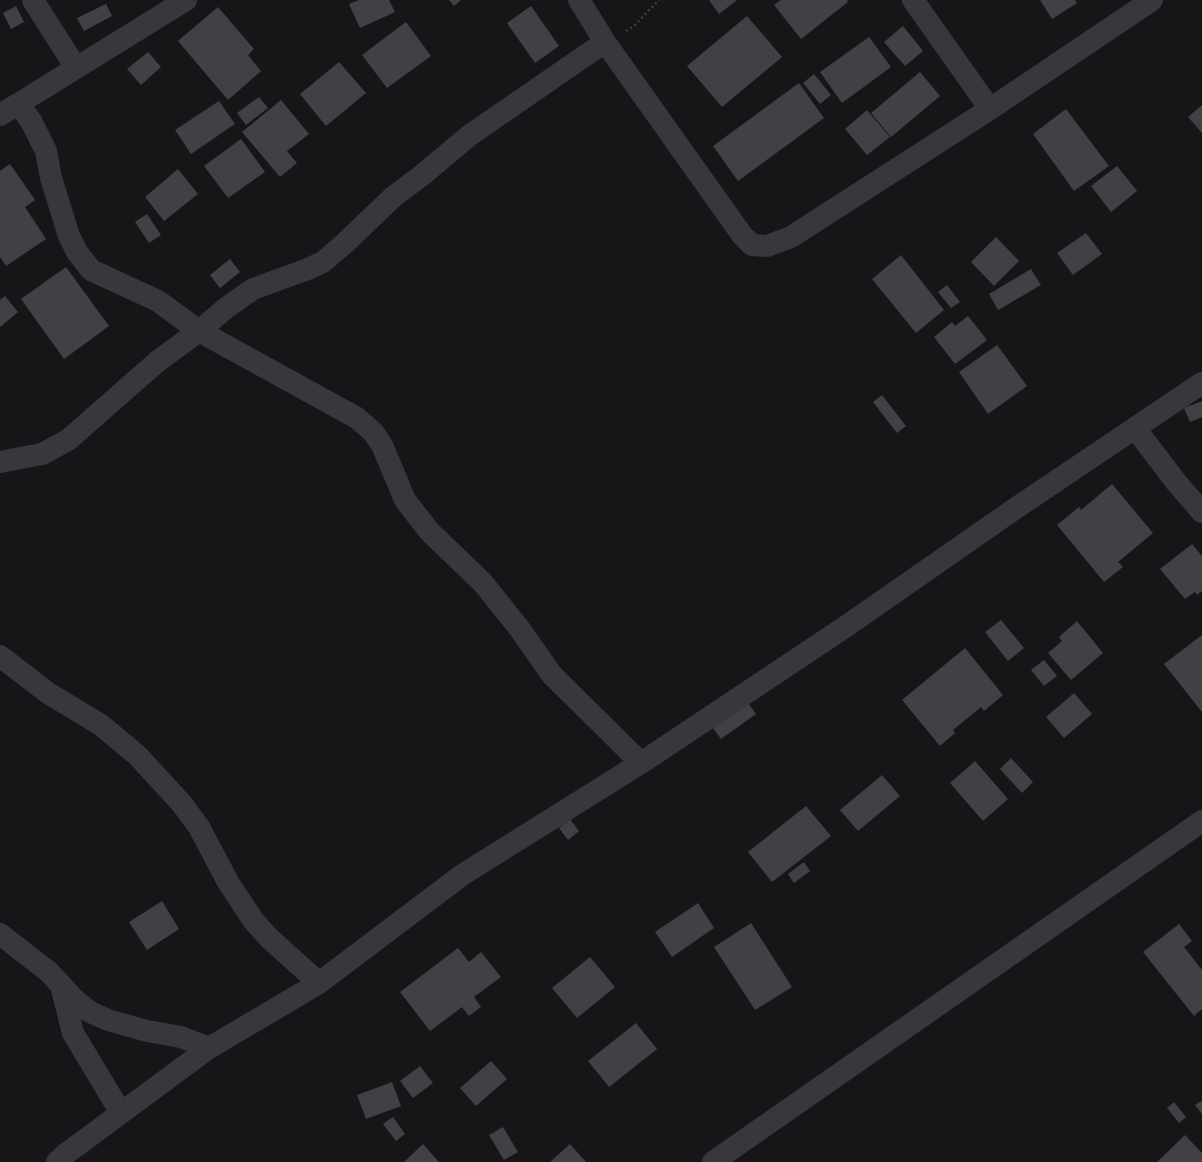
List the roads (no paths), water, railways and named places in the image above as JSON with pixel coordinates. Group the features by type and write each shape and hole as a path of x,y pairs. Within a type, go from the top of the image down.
{"street":[{"path":"33,0 76,68"},
{"path":"186,0 9,109 31,121 46,151 51,178 69,236 77,252 91,270 158,301 199,331 357,418 373,432 382,444 405,500 430,531 483,583 519,628 552,675 641,763"},
{"path":"579,0 605,42 742,235 752,245 767,246 791,237 990,109 1152,0"},
{"path":"913,0 990,109"},
{"path":"0,462 42,454 68,440 158,361 199,331 226,308 253,289 323,262 393,197 422,176 470,135 605,42"},
{"path":"66,1159 121,1113 208,1048 319,983 462,875 641,763 845,627 1202,383"},
{"path":"1135,428 1176,482 1202,512"},
{"path":"0,656 48,693 101,725 138,756 182,804 199,828 228,882 252,920 268,937 319,983"},
{"path":"713,1162 1202,821"},
{"path":"0,934 49,972 74,999 90,1012 108,1020 181,1037 208,1048"},
{"path":"60,984 73,1033 121,1113"}]}
